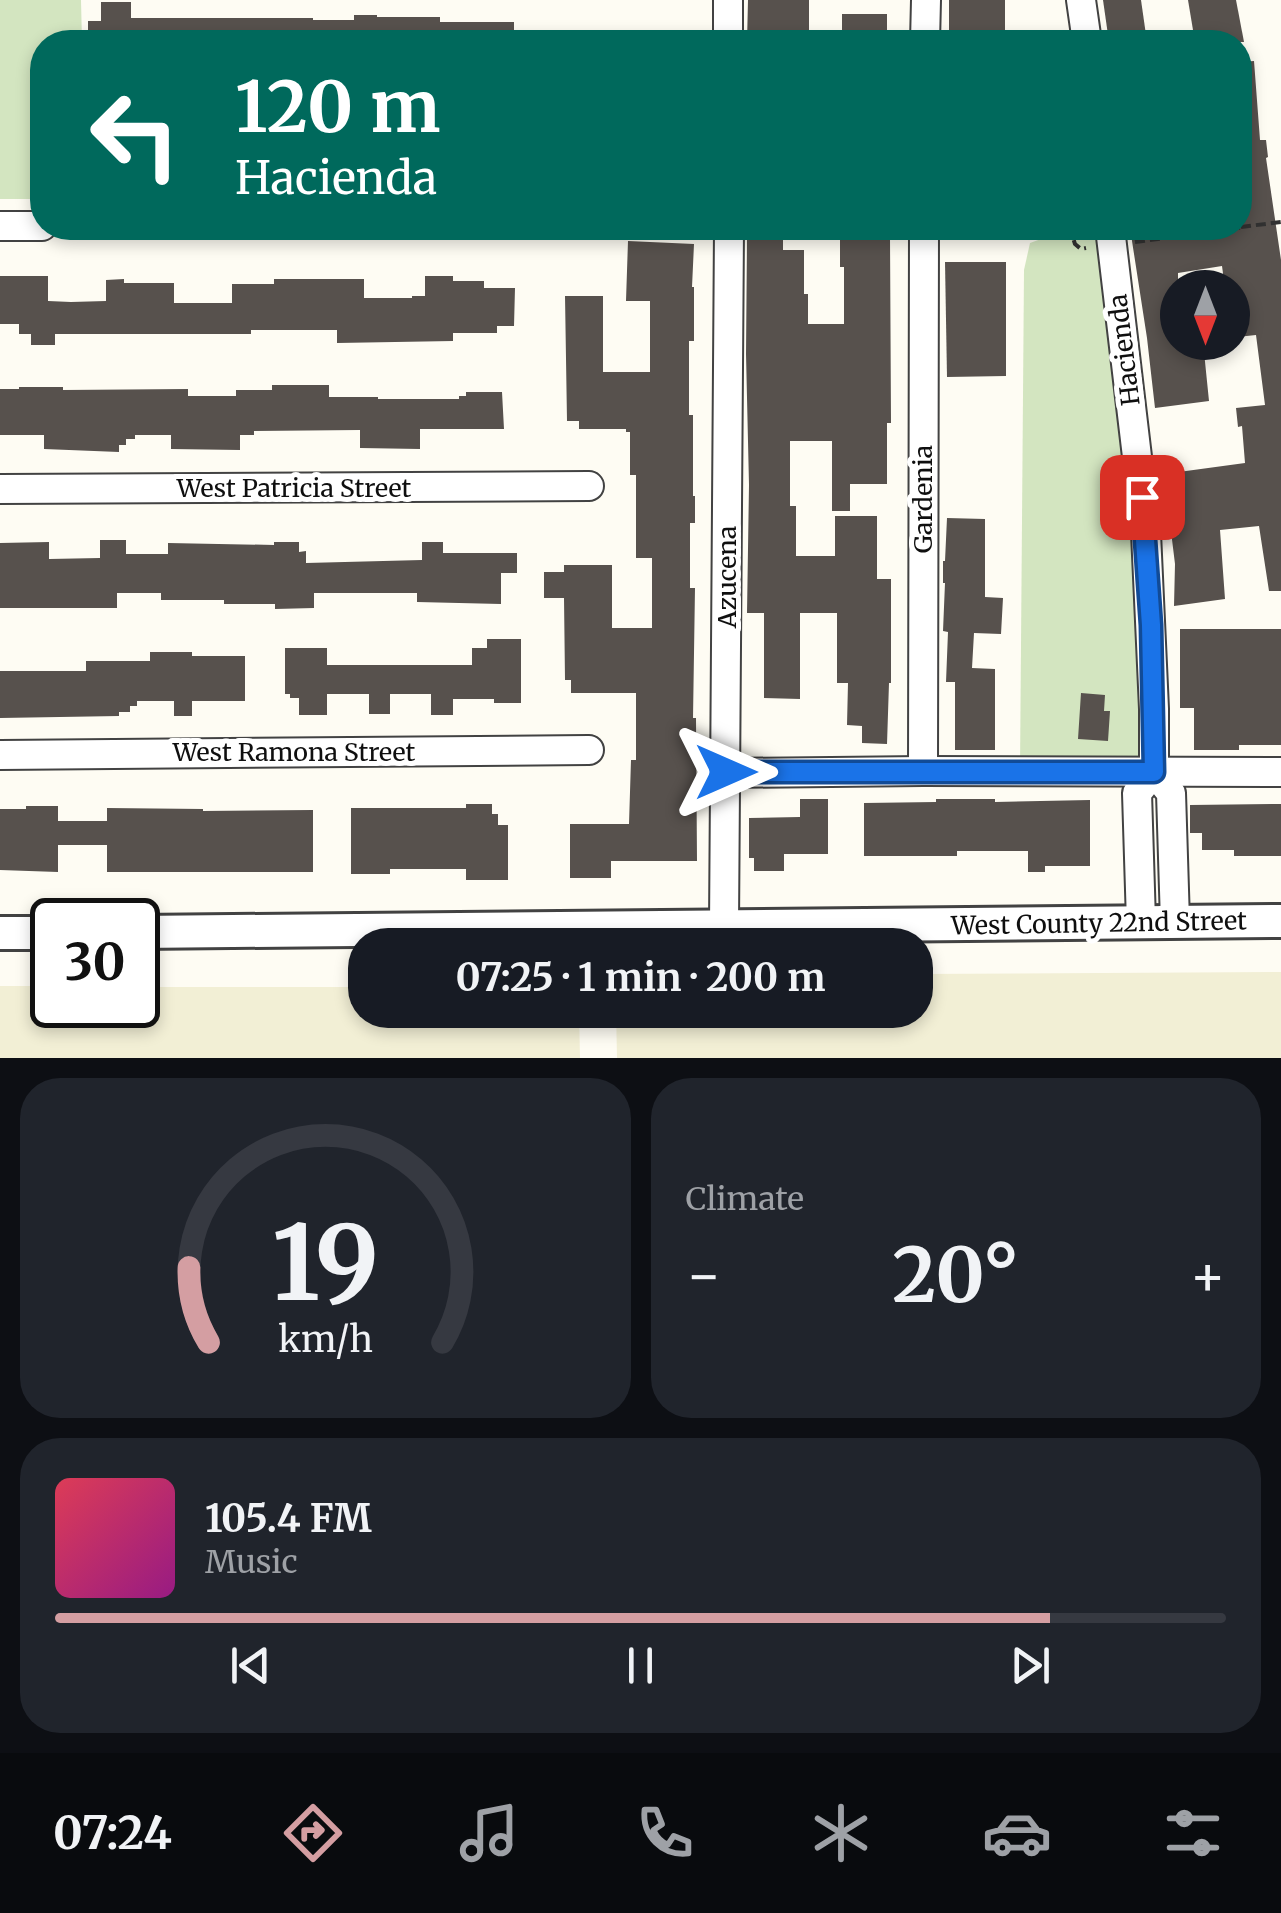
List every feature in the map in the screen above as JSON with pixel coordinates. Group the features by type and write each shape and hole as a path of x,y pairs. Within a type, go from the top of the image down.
{"street":[{"path":"728,0 728,30"},
{"path":"925,30 926,0"},
{"path":"1081,0 1085,30"},
{"path":"0,226 30,226"},
{"name":"Azucena","path":"724,926 729,240"},
{"name":"Gardenia","path":"923,771 924,240"},
{"name":"Hacienda","path":"1111,240 1146,533 1154,692 1154,772 1138,792 1141,922"},
{"name":"West Patricia Street","path":"0,489 589,486"},
{"name":"West Ramona Street","path":"0,755 589,750"},
{"path":"726,772 1281,772"},
{"name":"Hacienda","path":"1154,772 1171,792 1175,922"},
{"name":"West County 22nd Street","path":"160,932 1281,921"},
{"path":"0,934 30,933"}],"path":[{"path":"1252,226 1281,222"},
{"path":"1074,240 1081,249 1102,240"}],"shaded area":[{"path":"1281,972 1281,1058 617,1058 616,1028 933,1028 933,974"},
{"path":"0,986 30,986 30,1028 160,1028 160,987 348,987 348,1028 579,1028 580,1058 0,1058"}],"green space":[{"path":"0,0 81,0 82,30 30,30 30,199 0,199"},
{"path":"1102,240 1112,245 1154,772 1020,771 1024,270 1030,243"}],"building":[{"path":"748,0 809,0 809,30 747,30"},
{"path":"949,0 1005,0 1005,30 949,30"},
{"path":"1103,0 1141,0 1145,30 1107,30"},
{"path":"1188,0 1236,0 1242,30 1193,30"},
{"path":"101,2 131,2 131,18 354,20 354,15 377,15 440,17 440,22 514,22 514,30 88,30 88,21 101,21"},
{"path":"842,14 887,14 887,30 842,30"},
{"path":"1254,61 1260,140 1266,140 1281,260 1281,591 1269,591 1259,526 1220,530 1225,599 1174,606 1175,564 1164,474 1245,463 1242,426 1238,427 1236,408 1265,405 1256,335 1250,336 1250,270 1223,270 1222,266 1160,270 1160,360 1205,360 1209,401 1155,408 1132,240 1252,240"},
{"path":"747,240 783,240 783,250 804,250 808,324 844,324 844,267 840,267 840,240 890,240 891,423 887,423 887,484 850,484 850,511 832,511 832,441 790,441 790,506 796,506 796,556 835,556 835,516 877,516 877,579 891,579 887,744 862,743 862,726 847,725 848,683 837,683 837,613 800,613 800,699 764,698 764,613 747,613"},
{"path":"628,241 694,244 689,415 693,415 695,496 695,523 690,523 690,588 695,588 697,861 611,861 611,878 570,878 570,824 629,824 631,760 636,760 636,693 571,693 571,680 565,680 564,598 544,598 544,572 564,572 564,565 612,565 612,628 652,628 652,558 636,558 636,475 630,475 630,432 579,429 579,421 567,421 565,296 603,296 603,372 650,372 650,301 626,301"},
{"path":"945,262 1006,262 1006,376 947,377"},
{"path":"0,276 48,276 48,301 106,301 106,280 124,279 124,283 174,283 174,303 232,303 232,284 274,284 274,279 364,279 364,298 412,298 425,296 425,276 453,276 453,281 484,281 484,288 515,288 514,326 497,326 497,333 453,333 453,341 337,343 337,330 251,330 251,334 55,334 55,345 31,345 31,334 19,334 19,324 0,324"},
{"path":"272,385 329,385 329,397 378,399 459,399 466,392 502,392 504,429 420,429 420,449 360,448 360,430 254,431 254,435 240,435 240,450 171,449 171,435 135,435 135,439 126,439 126,445 119,445 119,452 44,449 44,435 0,435 0,389 188,389 188,396 236,396 236,390 272,390"},
{"path":"947,518 985,519 985,597 1003,598 1001,634 974,633 972,668 995,669 995,750 955,750 955,682 946,682 948,632 943,631"},
{"path":"100,540 126,540 126,554 168,554 168,543 299,542 299,552 306,551 306,563 422,560 422,542 443,542 443,553 517,553 517,573 501,573 501,604 417,602 417,593 314,593 314,608 275,609 275,604 161,600 161,593 117,593 117,608 0,608 0,543 49,542 49,559 100,558"},
{"path":"1180,629 1281,629 1281,745 1194,750 1194,708 1180,708"},
{"path":"487,639 521,639 521,703 453,699 453,715 431,715 431,694 390,694 390,714 369,714 369,694 327,694 327,715 299,715 299,698 285,694 285,648 327,648 327,665 472,665 472,648 487,648"},
{"path":"150,652 245,656 245,701 192,701 192,716 174,716 174,701 137,701 137,706 130,706 130,712 119,712 119,716 0,718 0,671 86,671 86,661 150,661"},
{"path":"1081,693 1105,695 1104,711 1110,711 1108,741 1078,739"},
{"path":"800,799 828,799 828,854 784,854 784,871 754,871 754,858 749,858 749,818 800,817"},
{"path":"936,799 1090,800 1090,866 1045,866 1045,872 1028,872 1028,851 864,856 864,803"},
{"path":"466,804 492,804 492,814 498,814 498,825 508,825 508,880 466,880 466,869 390,869 390,874 351,874 351,808 466,808"},
{"path":"1281,804 1281,856 1234,856 1234,850 1202,850 1202,833 1190,833 1190,805"},
{"path":"58,806 58,821 107,821 107,808 313,810 313,872 107,872 107,845 58,845 58,872 0,870 0,809"}],"route":[{"path":"726,772 1154,772 1151,625 1142,497"}]}
